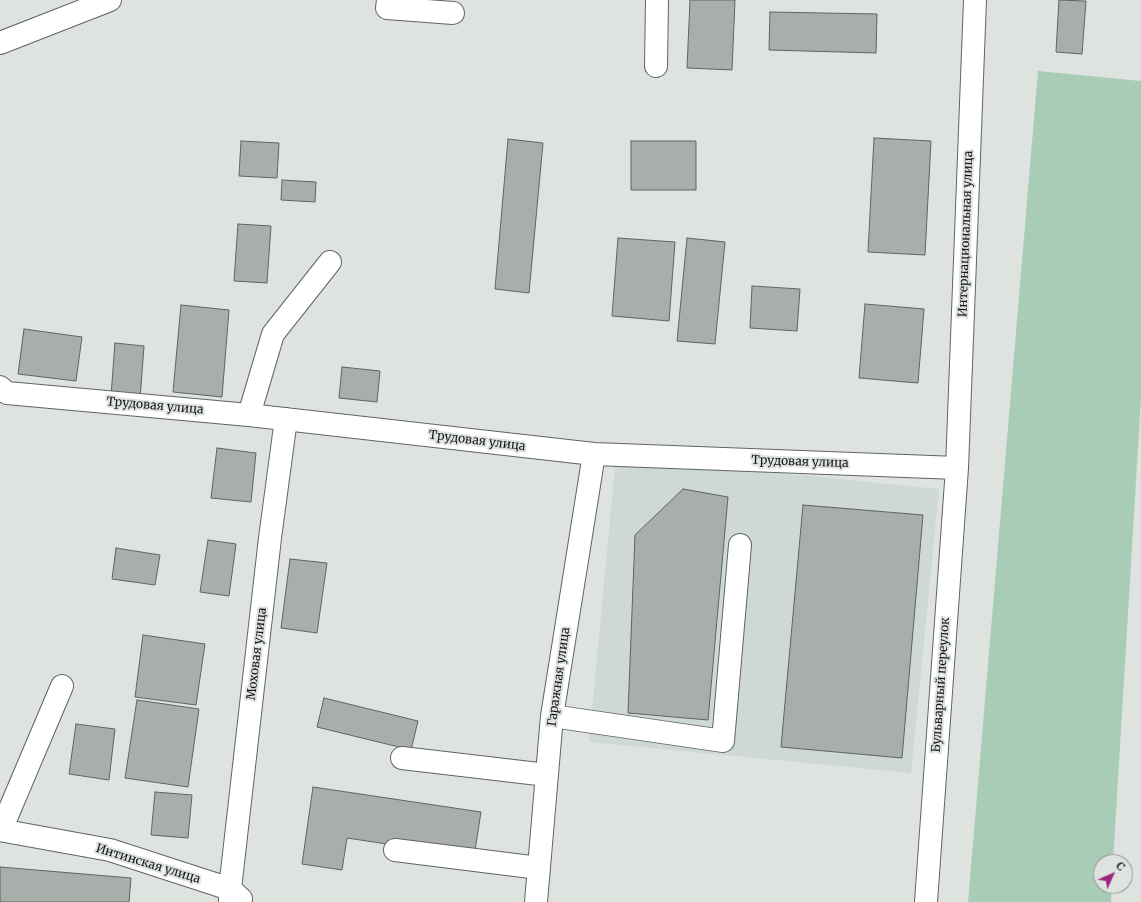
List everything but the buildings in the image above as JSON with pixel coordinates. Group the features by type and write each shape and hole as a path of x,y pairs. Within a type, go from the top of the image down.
{"street":[{"path":"0,43 4,40 110,0"},
{"path":"388,0 387,8 453,13"},
{"path":"656,66 658,0"},
{"name":"Интернациональная улица","path":"957,468 975,0"},
{"path":"249,415 273,334 330,262"},
{"name":"Трудовая улица","path":"0,386 7,393 249,415 594,454 957,468"},
{"name":"Моховая улица","path":"235,898 270,538 286,419"},
{"name":"Гаражная улица","path":"536,902 552,716 594,454"},
{"name":"Бульварный переулок","path":"926,902 957,468"},
{"path":"552,716 723,741 740,544"},
{"path":"1,830 62,686"},
{"path":"402,758 547,775"},
{"name":"Интинская улица","path":"1,830 110,850 235,898"},
{"path":"394,850 540,868"}],"shaded area":[{"path":"616,457 939,489 911,773 589,742"}],"green space":[{"path":"1038,71 1141,81 1141,398 1113,854 1093,854 1093,894 1112,894 1111,902 968,902"}]}
